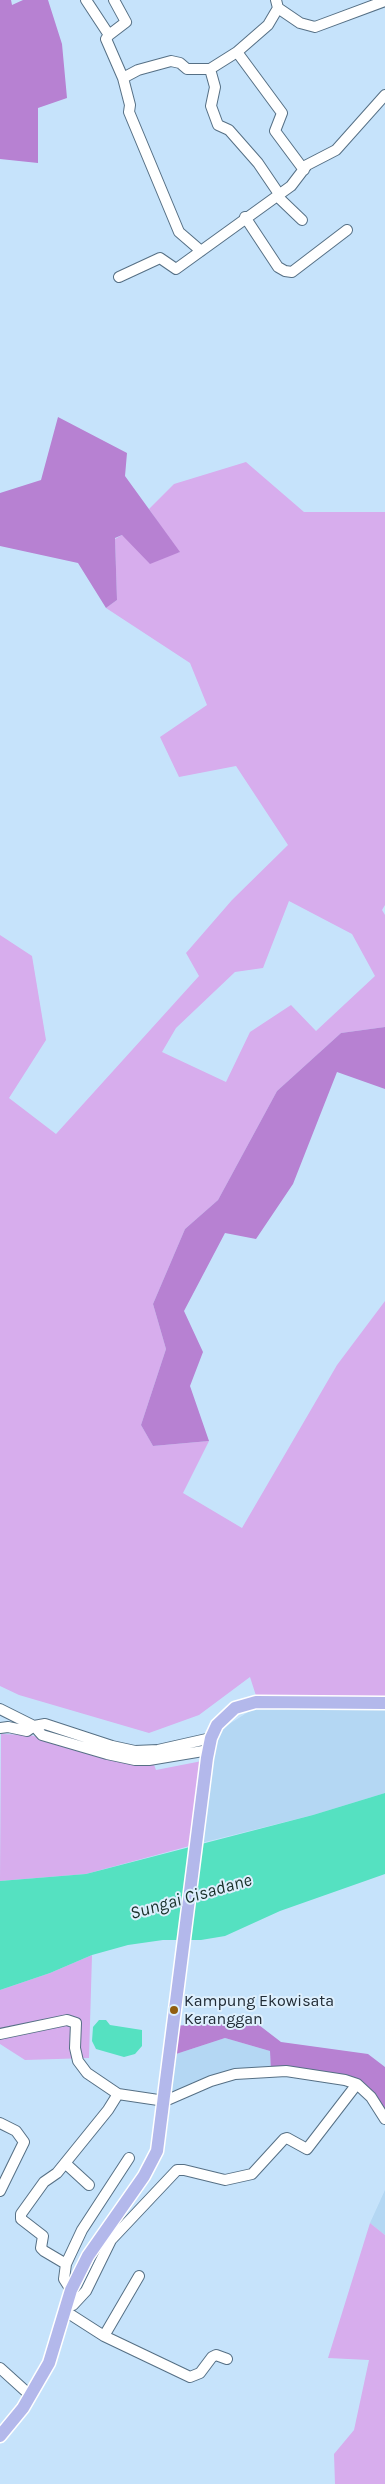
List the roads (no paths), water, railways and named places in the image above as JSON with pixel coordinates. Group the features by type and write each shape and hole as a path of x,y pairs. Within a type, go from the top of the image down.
{"main road":[{"path":"0,2436 30,2396 53,2353 71,2290 88,2256 154,2159 160,2142 209,1749 217,1725 228,1713 248,1703 385,1703"}],"street":[{"path":"86,0 109,36"},
{"path":"114,0 126,22 106,40 122,78 130,105 129,112 179,232 201,251"},
{"path":"122,78 138,70 171,61 180,63 187,69 210,69 237,52 268,25 277,4 300,23 315,26 385,1"},
{"path":"237,52 282,113 274,131 304,170"},
{"path":"210,69 215,87 211,106 218,125 229,130 252,156 278,195 302,220"},
{"path":"119,277 160,258 176,268 201,251 294,183 307,165 336,150 385,95"},
{"path":"245,217 278,267 285,272 292,272 347,230"},
{"path":"0,1709 34,1726"},
{"path":"0,1728 8,1727 27,1731 34,1726 45,1724 112,1746 135,1751 209,1749"},
{"path":"0,2034 67,2020 76,2023 75,2048 78,2061 87,2073 118,2094 166,2101 211,2081 259,2071 306,2073 357,2084 372,2097 385,2119"},
{"path":"227,2359 216,2355 212,2357 200,2373 190,2377 104,2336 66,2309 86,2291 111,2240 177,2170 226,2180 252,2174 284,2139 288,2138 307,2149 357,2084"},
{"path":"66,2264 41,2248 43,2236 41,2232 20,2217 44,2182 57,2173 108,2110 118,2094"},
{"path":"0,2123 16,2131 24,2142 0,2191"},
{"path":"71,2290 64,2279 66,2264 82,2230 129,2158"},
{"path":"65,2163 89,2185"},
{"path":"104,2336 139,2276"},
{"path":"0,2368 30,2396"}],"water":[{"name":"Sungai Cisadane","path":"385,1793 385,1874 280,1911 225,1936 201,1940 163,1940 128,1945 92,1955 50,1973 0,1990 0,1881 86,1874 313,1815"},
{"path":"99,2020 106,2020 110,2025 142,2030 142,2046 135,2054 124,2057 96,2049 92,2041 93,2027"}],"place":[{"name":"Kampung Ekowisata Keranggan","path":"174,2010"}]}
